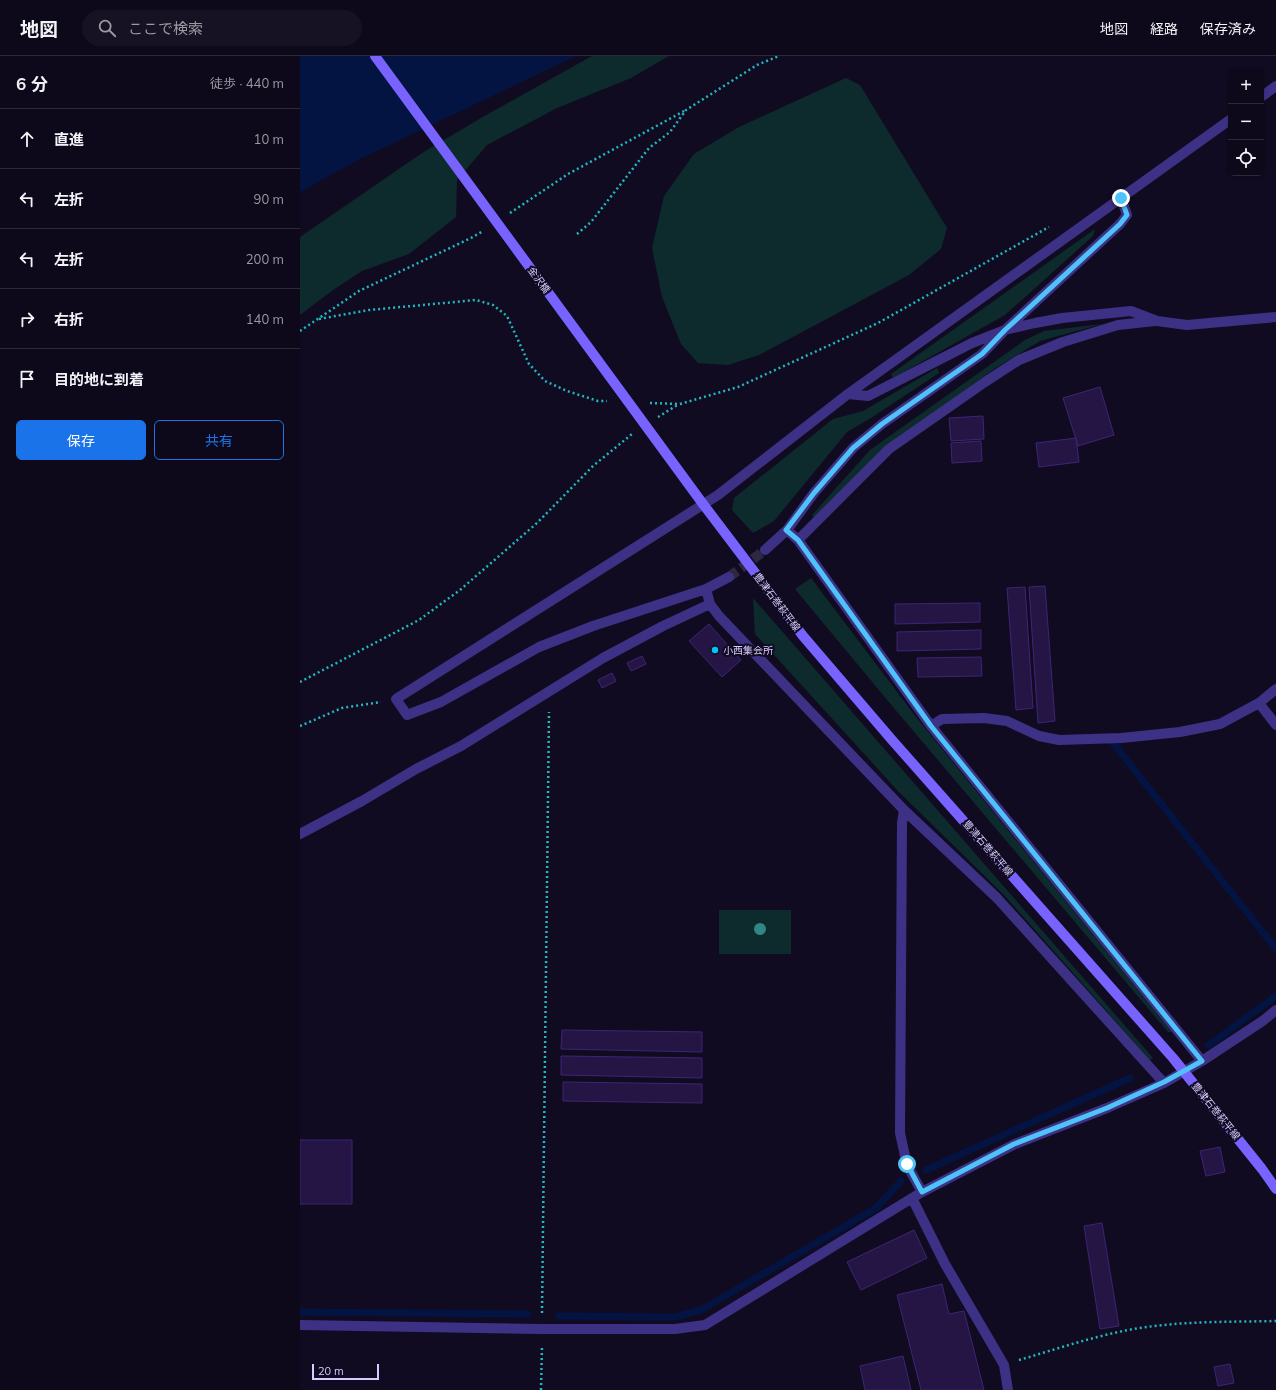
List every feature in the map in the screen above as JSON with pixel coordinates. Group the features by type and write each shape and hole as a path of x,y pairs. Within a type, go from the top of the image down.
{"main road":[{"name":"金沢橋","path":"375,56 703,504"},
{"name":"豊津石巻萩平線","path":"703,504 803,636 892,740 1184,1071 1262,1169 1276,1189"}],"street":[{"path":"1264,95 1276,86"},
{"path":"729,577 706,589 593,626 539,647 441,702 407,715 396,699 718,495 848,394 1228,121"},
{"path":"765,550 786,530 814,493 853,448 882,424 982,354 1005,330 1120,224 1127,215 1121,198"},
{"path":"848,394 868,396 972,343 1005,330 1035,322 1131,311 1157,321 1187,325 1276,317"},
{"path":"798,540 889,449 1019,360 1063,342 1118,325 1157,321"},
{"path":"786,530 798,540 931,726 1202,1061"},
{"path":"706,589 710,604 719,616 904,810 997,898 1164,1082"},
{"path":"300,834 362,801 416,769 461,746 603,658 663,626 710,604"},
{"path":"931,726 942,719 984,718 1007,721 1039,736 1059,740 1121,738 1180,732 1220,724 1259,703 1276,689"},
{"path":"1259,703 1276,725"},
{"path":"904,810 902,831 900,1133 907,1164 922,1192"},
{"path":"300,1325 542,1329 675,1329 704,1325 922,1192 1014,1144 1107,1108 1164,1082 1202,1061 1264,1020 1276,1010"},
{"path":"912,1198 945,1264 1004,1364 1008,1390"}],"path":[{"path":"577,234 591,222 649,148 670,132 686,110 757,65 779,56"},
{"path":"653,421 680,404 738,386 878,322 1055,224"},
{"path":"319,319 368,310 476,300 494,305 507,316 529,364 545,381 573,393 598,401 613,401"},
{"path":"643,402 680,404"},
{"path":"300,682 419,620 460,590 537,523 593,466 626,437 633,433"},
{"path":"541,1390 549,711 542,697"},
{"path":"300,726 342,708 396,699"},
{"path":"1004,1364 1107,1334 1153,1326 1201,1322 1276,1322"}],"green space":[{"path":"592,56 669,56 631,78 557,108 487,145 457,180 456,217 409,254 362,271 333,290 300,315 300,237 422,153"},
{"path":"846,78 860,85 947,228 941,249 909,275 759,355 728,365 698,363 681,344 662,297 652,248 664,196 694,154 739,127"},
{"path":"1095,229 1093,236 1005,315 893,378 891,374"},
{"path":"1102,324 1040,341 991,371 885,449 815,518 812,515 870,450 1025,340 1044,331"},
{"path":"937,368 939,373 847,432 774,521 753,533 732,510 734,498 833,419 863,411"},
{"path":"811,578 916,717 1172,1032 1168,1032 795,589"},
{"path":"753,598 1153,1058 1150,1060 1004,895 898,791 755,634"},
{"path":"719,910 791,910 791,954 719,954"}],"water":[{"path":"300,56 576,56 358,160 300,192"}],"building":[{"path":"1100,387 1114,435 1078,446 1063,398"},
{"path":"983,416 984,439 951,441 949,418"},
{"path":"1076,438 1079,462 1039,467 1036,443"},
{"path":"981,441 982,461 952,463 951,443"},
{"path":"1045,586 1055,721 1038,723 1029,587"},
{"path":"1025,587 1033,708 1016,710 1007,588"},
{"path":"980,603 980,622 895,624 895,604"},
{"name":"小西集会所","path":"709,624 741,660 722,677 689,641"},
{"path":"981,630 981,649 897,651 897,632"},
{"path":"642,656 646,664 631,671 627,663"},
{"path":"981,657 982,676 918,677 917,658"},
{"path":"612,673 616,681 602,688 598,680"},
{"path":"562,1030 702,1032 702,1052 561,1049"},
{"path":"561,1056 702,1058 702,1078 561,1075"},
{"path":"563,1082 702,1084 702,1103 563,1101"},
{"path":"300,1140 352,1140 352,1204 300,1204"},
{"path":"1220,1147 1225,1172 1206,1176 1200,1151"},
{"path":"1102,1223 1119,1326 1100,1329 1084,1226"},
{"path":"914,1230 927,1258 861,1290 847,1262"},
{"path":"942,1284 949,1314 964,1311 984,1390 921,1390 897,1295"},
{"path":"903,1356 911,1390 865,1390 860,1366"},
{"path":"1230,1364 1234,1383 1218,1386 1214,1367"}],"waterway":[{"path":"1110,739 1276,949"},
{"path":"1209,1045 1276,996"},
{"path":"926,1170 1130,1078"},
{"path":"559,1316 675,1317 701,1310 876,1208 901,1181"},
{"path":"300,1312 528,1314"}],"tunnel":[{"path":"729,577 765,550"}],"place":[{"name":"小西集会所","path":"715,650"}],"route":[{"path":"907,1164 922,1192 1014,1144 1107,1108 1164,1082 1202,1061 931,726 798,540 786,530 814,493 853,448 882,424 982,354 1005,330 1120,224 1127,215 1121,198"}]}
